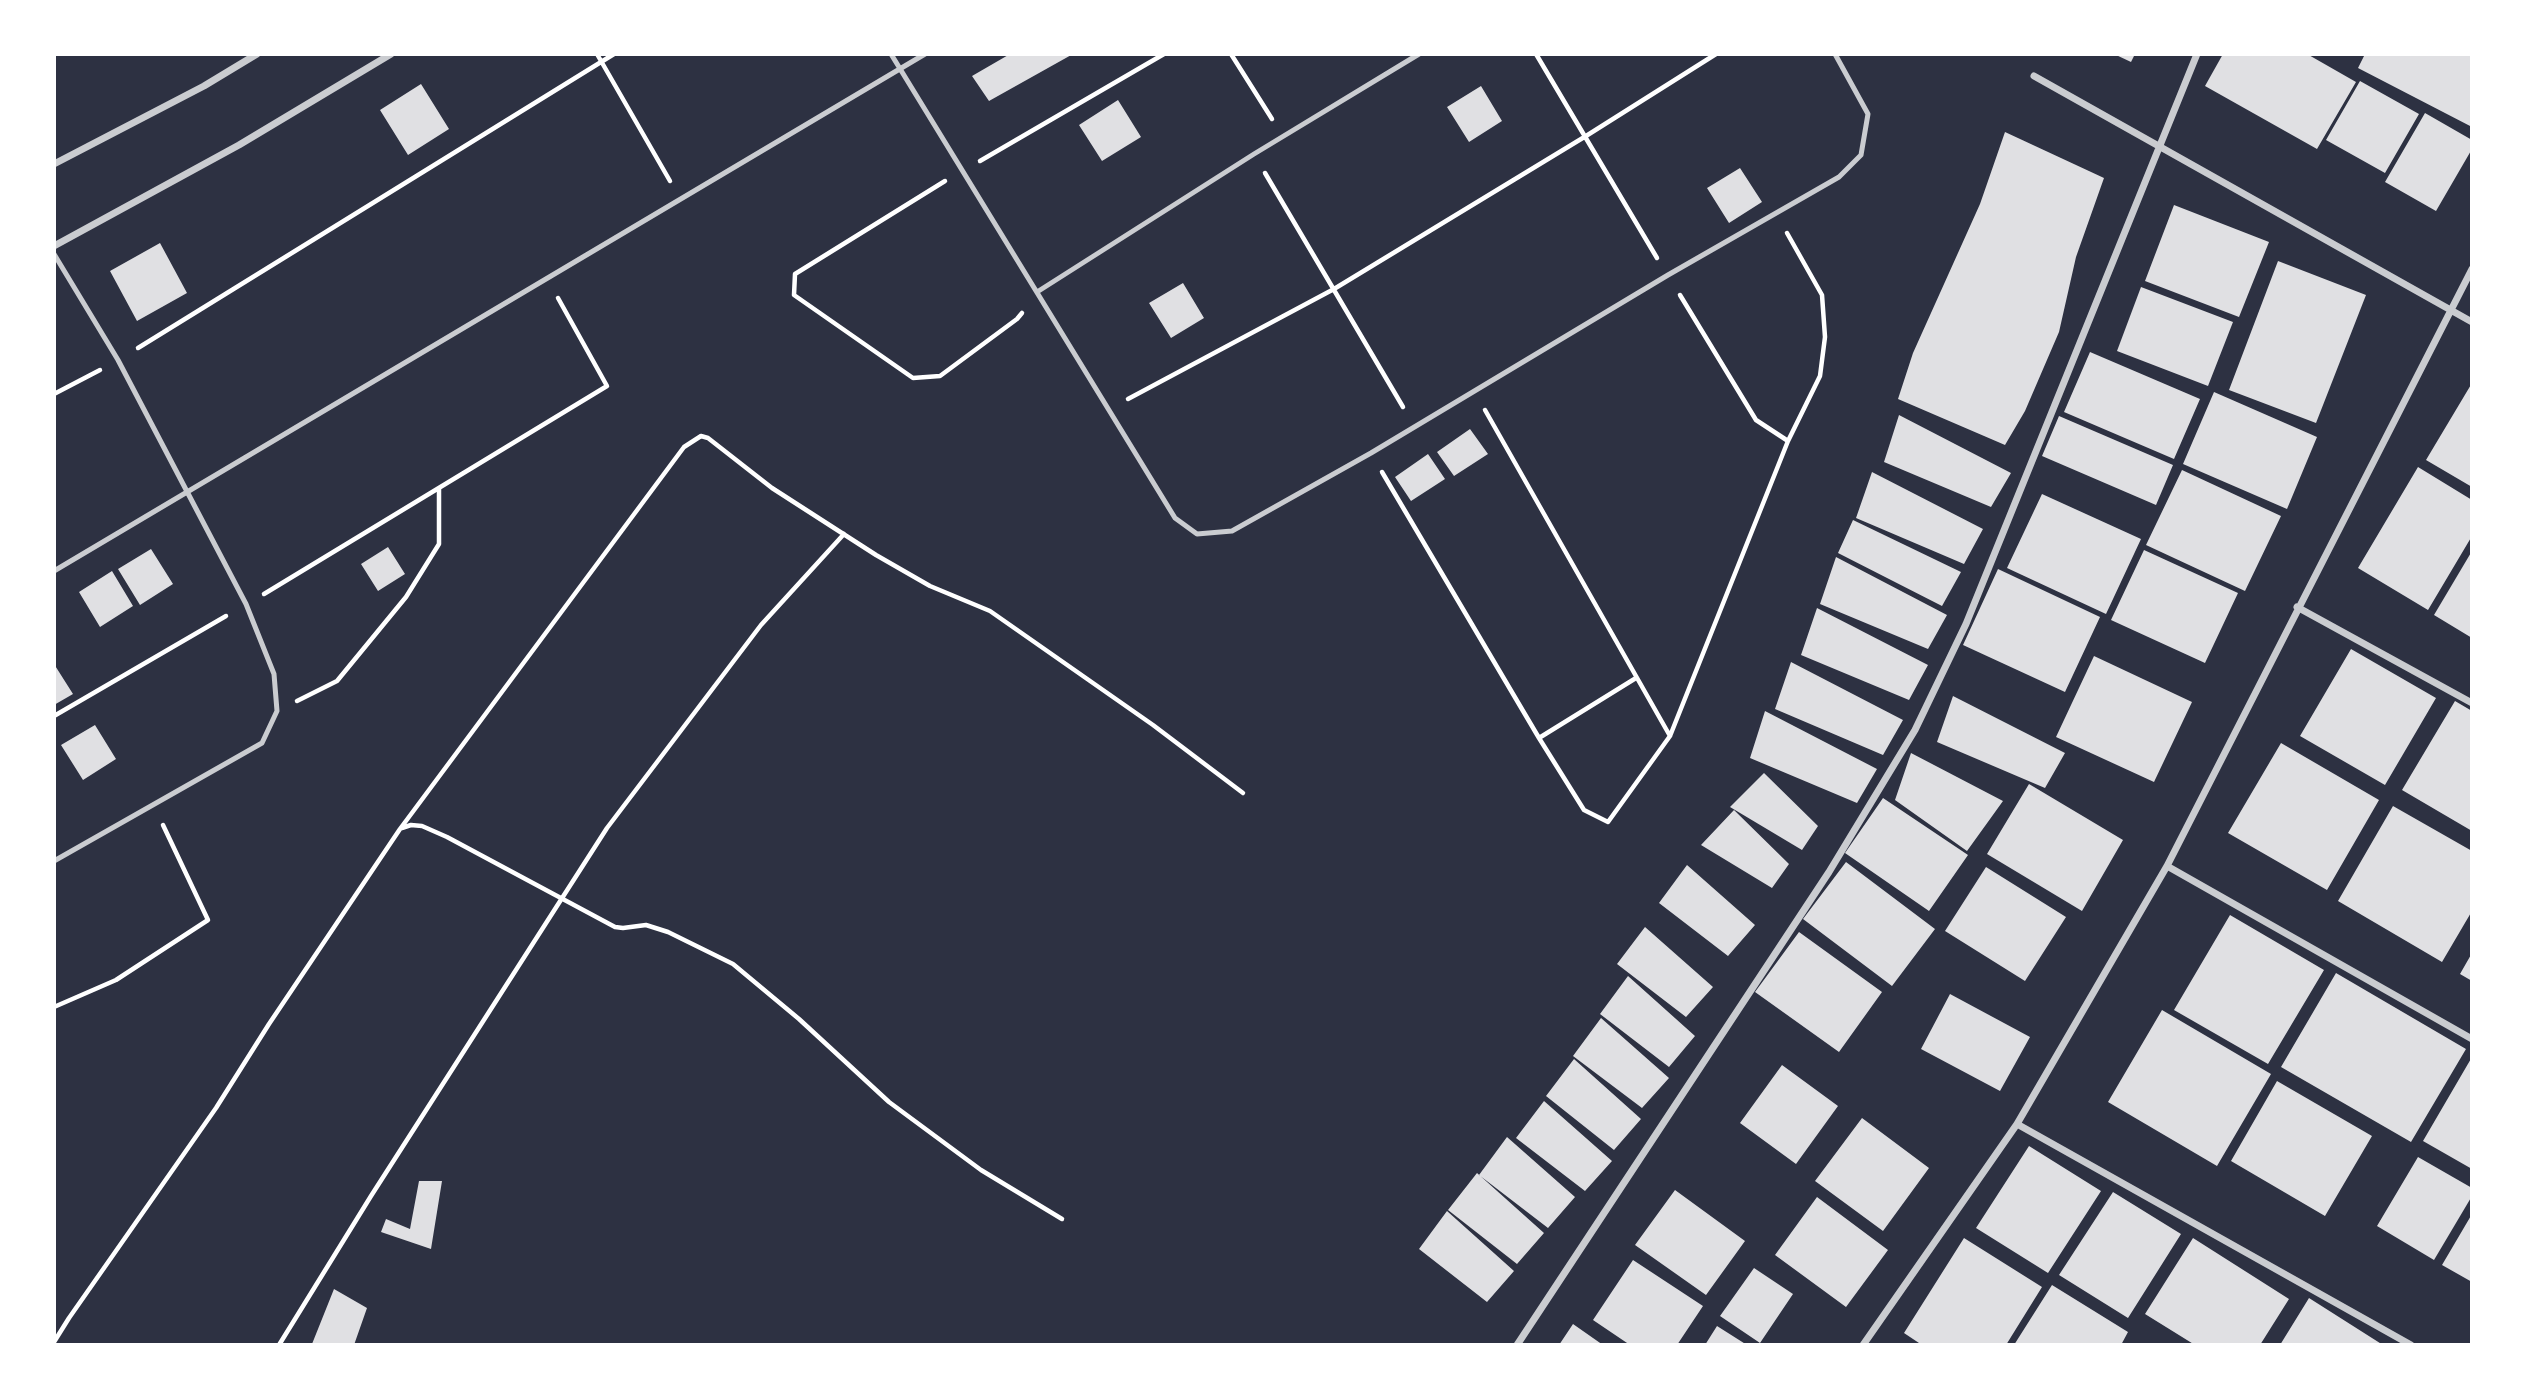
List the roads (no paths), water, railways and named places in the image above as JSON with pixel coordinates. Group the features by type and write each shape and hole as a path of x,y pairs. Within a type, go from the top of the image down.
{"street":[{"path":"54,164 204,86 257,54"},
{"path":"54,246 239,145 390,54"},
{"path":"1517,1345 1829,872 1915,730 1966,624 2197,54"},
{"path":"2034,76 2472,322"},
{"path":"1863,1345 2017,1124 2166,866 2472,269"},
{"path":"2297,607 2472,703"},
{"path":"2166,866 2472,1039"},
{"path":"2017,1124 2411,1345"}],"lane":[{"path":"891,54 1175,518 1197,534 1233,531 1371,453 1839,177 1861,155 1868,114 1835,54"},
{"path":"54,571 925,54"},
{"path":"1037,292 1254,154 1419,54"},
{"path":"54,254 118,360 246,604 274,674 277,710 262,743 54,861"}]}
